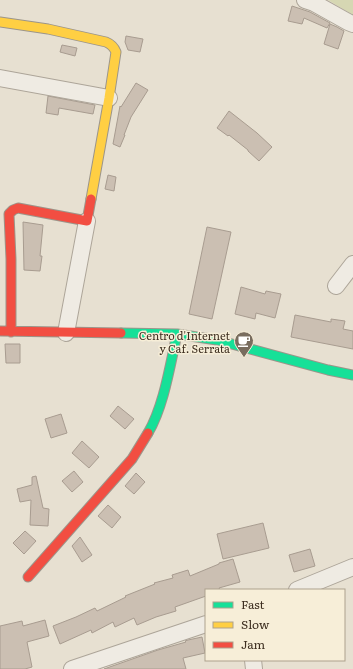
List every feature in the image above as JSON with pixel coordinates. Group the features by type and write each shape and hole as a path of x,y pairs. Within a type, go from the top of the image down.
{"street":[{"path":"305,0 314,3 353,24"},
{"path":"0,22 48,29 106,42 115,47 116,52 109,98 66,333"},
{"path":"0,78 109,98"},
{"path":"11,332 6,254 9,214 18,208 87,221"},
{"path":"336,286 353,264"},
{"path":"0,331 176,334 217,340 328,370 353,374"},
{"path":"28,577 132,459 153,425 164,393 176,334"},
{"path":"299,589 353,567"},
{"path":"72,669 205,624"}],"green space":[{"path":"328,0 353,0 353,15"}],"building":[{"path":"292,6 310,12 330,23 327,28 304,18 302,24 288,21"},
{"path":"330,24 344,31 338,49 324,44"},
{"path":"126,36 143,39 140,52 128,50 125,42"},
{"path":"62,45 77,48 75,56 60,52"},
{"path":"136,83 148,90 131,117 120,147 113,144 120,106 121,107"},
{"path":"48,96 95,105 93,114 59,108 58,115 46,113"},
{"path":"229,111 272,147 259,161 229,135 228,136 217,128"},
{"path":"108,175 116,177 114,191 105,189"},
{"path":"23,222 43,225 40,271 24,270"},
{"path":"207,227 231,232 212,319 189,314"},
{"path":"241,287 265,294 266,291 281,294 275,318 256,313 255,319 235,314"},
{"path":"295,315 331,322 331,319 345,321 343,329 353,331 353,349 291,337"},
{"path":"5,344 20,344 20,363 6,363"},
{"path":"118,406 134,419 125,429 110,416"},
{"path":"61,414 67,433 51,438 45,419"},
{"path":"82,441 99,457 89,468 72,453"},
{"path":"74,471 83,482 72,492 62,481"},
{"path":"136,473 145,482 134,494 125,486"},
{"path":"36,476 43,508 49,509 48,526 30,525 31,500 20,502 17,489 32,485 32,477"},
{"path":"108,505 121,517 112,528 98,516"},
{"path":"263,523 269,548 223,559 217,534"},
{"path":"25,531 36,541 24,554 13,543"},
{"path":"80,537 92,555 82,562 72,546"},
{"path":"310,549 315,566 294,572 289,555"},
{"path":"233,559 240,582 220,589 205,589 205,596 175,607 176,611 137,625 134,618 115,627 113,622 92,633 91,630 60,644 53,626 95,608 97,611 126,597 125,596 155,584 154,583 173,578 172,575 188,570 190,576 219,563"},
{"path":"45,620 49,636 27,642 32,667 25,669 0,669 0,626 22,621 23,626"},
{"path":"202,637 205,653 183,658 186,669 104,669 186,642 185,641 188,640"}],"traffic: fast":[{"path":"121,333 177,334 217,340 328,370 353,375"},
{"path":"148,433 154,422 162,398 177,334"}],"traffic: slow":[{"path":"0,22 48,29 106,42 115,50 116,52 109,98 91,199"}],"traffic: jam":[{"path":"11,332 11,259 9,214 18,208 87,221 91,199"},
{"path":"0,331 121,333"},
{"path":"28,577 132,459 148,433"}],"place":[{"name":"Centro d'Internet y Caf. Serrata","path":"244,358"}]}
